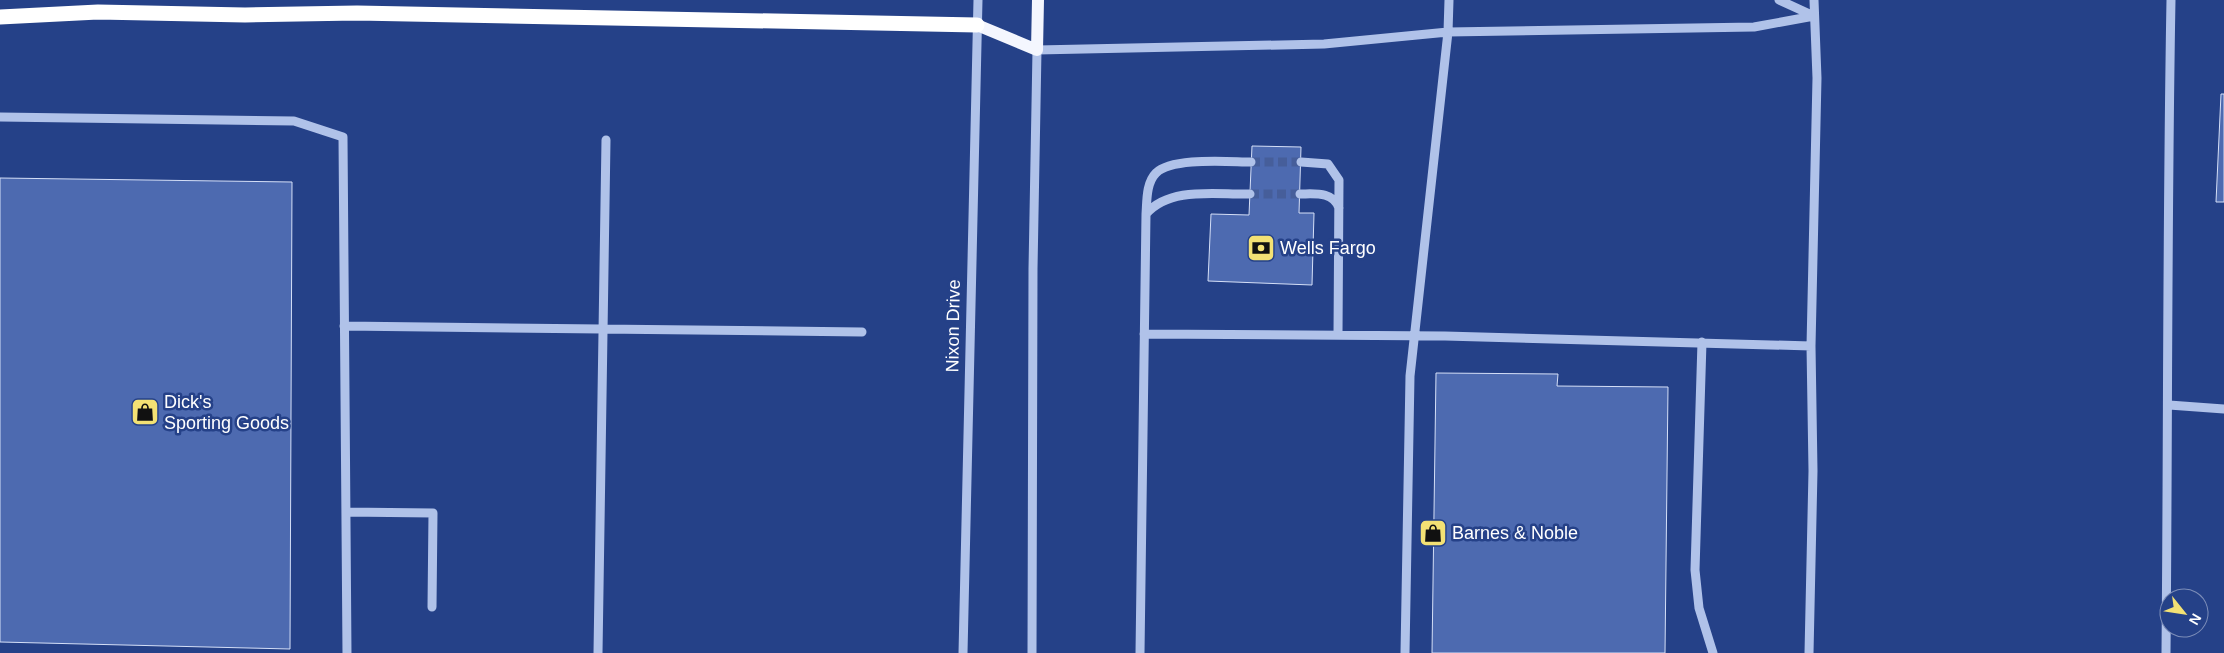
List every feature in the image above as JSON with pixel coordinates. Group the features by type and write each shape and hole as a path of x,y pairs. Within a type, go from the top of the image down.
{"highway":[{"path":"0,18 98,12 245,15 357,13 977,25"}],"main road":[{"path":"977,25 1037,50 1038,0"}],"street":[{"name":"Nixon Drive","path":"963,653 978,0"},
{"path":"1405,653 1410,376 1448,32 1448,0"},
{"path":"1779,0 1814,16"},
{"path":"1809,653 1813,470 1811,346 1817,78 1814,0"},
{"path":"2166,653 2169,405 2167,231 2171,0"},
{"path":"1032,653 1033,269 1037,50 1324,44 1448,32 1754,27 1814,16"},
{"path":"0,117 294,122 343,137 347,653"},
{"path":"598,653 606,140"},
{"path":"1140,653 1146,218 1149,185 1156,173 1186,163 1251,162"},
{"path":"1301,162 1322,162 1328,164 1339,180 1338,335"},
{"path":"1146,218 1154,205 1166,199 1180,196 1250,194"},
{"path":"1300,194 1326,194 1335,200 1339,206 1339,218"},
{"path":"344,326 862,332"},
{"path":"1144,334 1414,336 1811,346"},
{"path":"1702,342 1695,570 1699,608 1713,653"},
{"path":"2169,405 2224,409"},
{"path":"346,512 433,513 432,607"}],"building":[{"path":"2221,94 2224,94 2224,202 2216,202"},
{"name":"Wells Fargo","path":"1252,146 1301,147 1299,213 1314,213 1312,285 1208,281 1211,214 1249,215"},
{"name":"Dick's Sporting Goods","path":"0,178 292,182 290,649 0,642"},
{"path":"1436,373 1558,374 1557,386 1668,387 1665,653 1432,653"}],"tunnel":[{"path":"1251,162 1301,162"},
{"path":"1250,194 1300,194"}],"place":[{"name":"Wells Fargo","path":"1261,248"},
{"name":"Dick's Sporting Goods","path":"145,412"},
{"name":"Barnes & Noble","path":"1433,533"}]}
